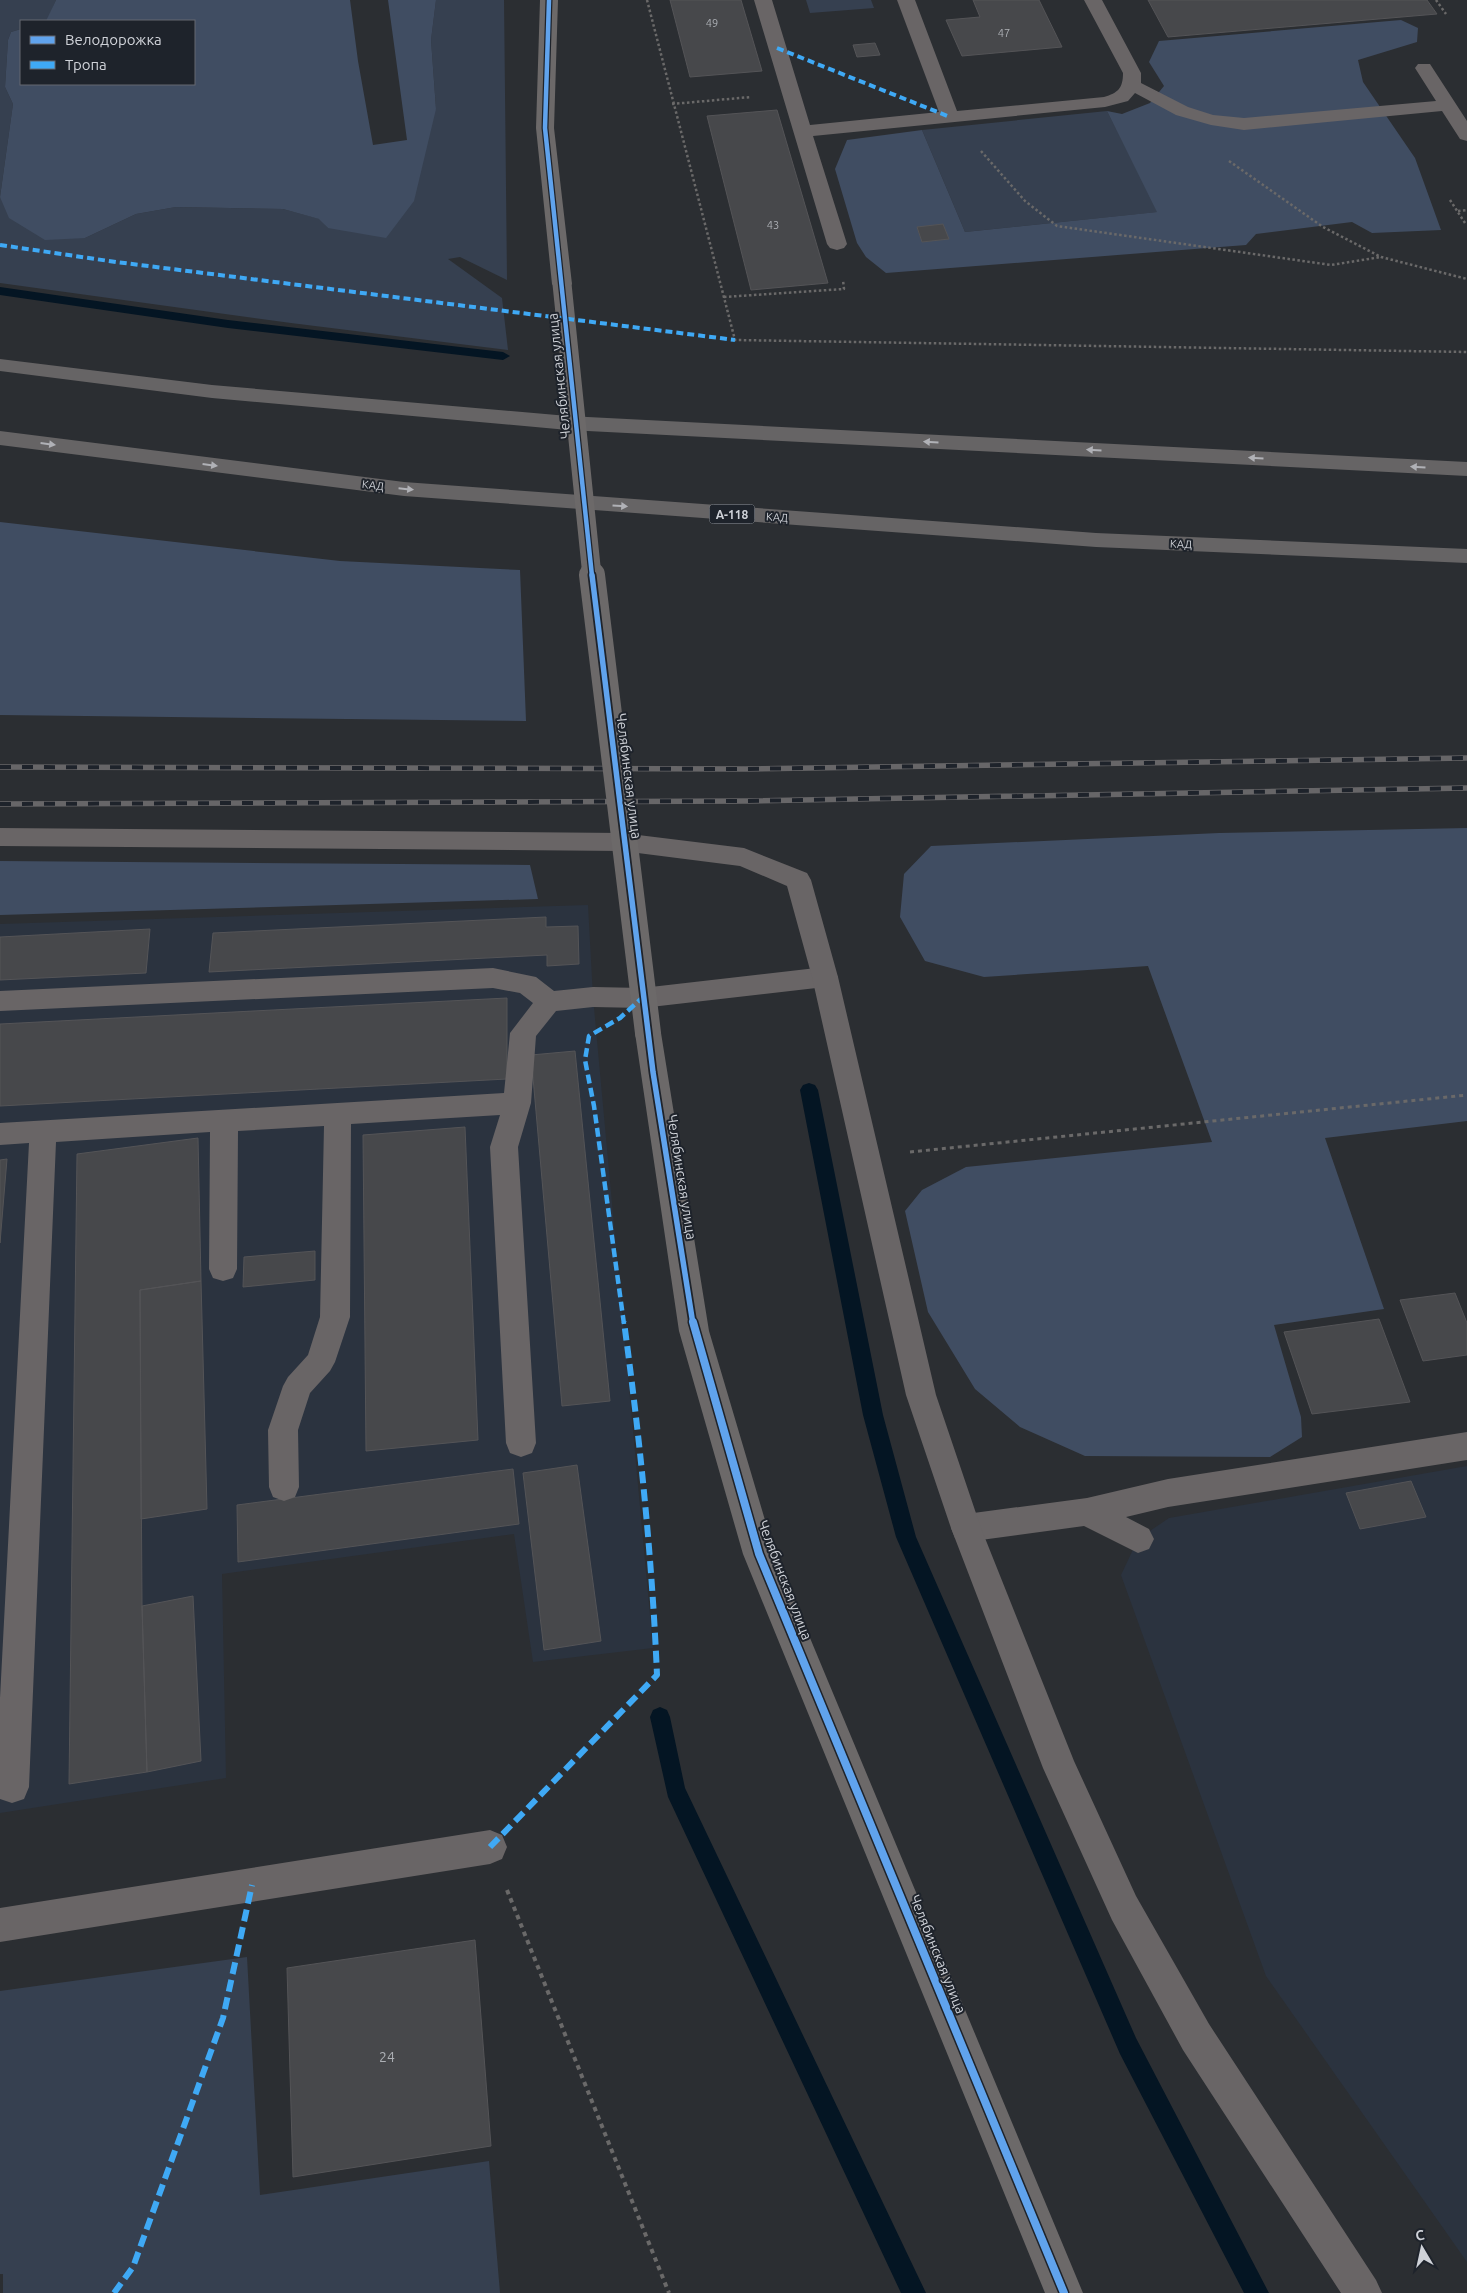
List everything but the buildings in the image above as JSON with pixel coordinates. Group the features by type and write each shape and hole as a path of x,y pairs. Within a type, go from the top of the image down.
{"highway":[{"path":"0,365 103,380 435,413 568,423 1467,469"},
{"name":"КАД","path":"0,438 404,489 1096,540 1467,556"}],"street":[{"name":"Челябинская улица","path":"549,0 545,128 594,594 648,1033 694,1331 759,1554 1064,2293"},
{"path":"763,0 837,244"},
{"path":"906,0 950,117"},
{"path":"803,131 1105,102 1122,97 1132,85 1132,73 1093,0"},
{"path":"1424,68 1467,134"},
{"path":"1132,85 1182,111 1211,120 1244,124 1448,105"},
{"path":"0,837 622,842 744,857 798,880 825,977 921,1395 966,1528 1060,1768 1124,1908 1196,2037 1364,2293"},
{"path":"622,842 642,998"},
{"path":"0,1001 493,978 527,984 549,1002 593,998 642,998 825,977"},
{"path":"521,1443 504,1147 517,1103 523,1033 549,1002"},
{"path":"0,1134 517,1103"},
{"path":"284,1487 282,1430 298,1386 320,1362 335,1318 338,1113"},
{"path":"223,1268 224,1121"},
{"path":"12,1787 43,1131"},
{"path":"966,1528 1087,1512 1168,1493 1467,1446"},
{"path":"1087,1512 1138,1539"},
{"path":"0,1925 490,1847"}],"path":[{"path":"647,0 672,104 735,340 1467,352"},
{"path":"1436,0 1446,14"},
{"path":"672,104 792,94"},
{"path":"1182,111 1204,143 1324,227 1381,257 1467,279"},
{"path":"950,117 1025,201 1057,226 1331,265 1381,257"},
{"path":"1450,200 1465,224"},
{"path":"1458,211 1467,210"},
{"path":"724,298 844,289 837,244"},
{"path":"867,1157 1467,1095"},
{"path":"490,1847 669,2293"}],"shaded area":[{"path":"0,0 56,0 47,20 20,20 20,29 11,32 8,40 5,87 13,104 0,197"},
{"path":"56,0 350,0 358,61 373,145 407,140 388,0 436,0 431,40 436,109 414,201 386,238 328,228 319,219 283,209 176,207 136,214 85,238 45,240 9,218 0,197 13,104 5,87 8,40 11,32 20,29 20,85 195,85 195,20 46,20"},
{"path":"436,0 504,0 507,280 460,257 448,259 502,298 508,350 291,323 0,283 0,197 85,238 136,214 176,207 283,209 320,219 328,228 436,109 431,40"},
{"path":"806,0 871,0 874,8 810,13"},
{"path":"1401,20 1418,28 1417,42 1358,60 1363,82 1415,158 1441,230 1372,233 1352,222 1256,234 1246,245 886,273 866,257 857,243 835,169 847,140 922,130 965,232 1157,212 1107,111 1122,114 1150,103 1164,86 1149,62 1159,41"},
{"path":"1107,111 1158,212 965,232 922,130"},
{"path":"0,522 340,561 520,570 526,721 0,715"},
{"path":"1467,828 1467,1121 1325,1138 1384,1309 1274,1325 1301,1417 1302,1437 1270,1457 1085,1456 1020,1427 975,1389 928,1312 905,1211 922,1190 966,1167 1212,1142 1148,966 984,977 925,961 900,917 904,874 931,846 1219,833"},
{"path":"0,861 530,865 538,899 0,915"},
{"path":"588,905 593,997 653,1648 533,1662 514,1534 222,1574 226,1778 0,1813 0,924"},
{"path":"1467,1466 1467,2262 1266,1976 1121,1575 1138,1539 1169,1518"},
{"path":"247,1957 260,2195 489,2161 500,2293 3,2293 3,2274 0,2274 0,1991"}],"waterway":[{"path":"0,291 228,324 503,356"},
{"path":"809,1090 873,1415 906,1537 1128,2046 1257,2293"},
{"path":"660,1717 675,1790 914,2293"}],"railway":[{"path":"0,767 745,769 1467,758"},
{"path":"0,804 747,801 1467,788"}],"marked path":[{"path":"777,48 950,117"},
{"path":"0,245 116,262 735,340"},
{"path":"490,1847 657,1675 653,1577 634,1396 594,1106 585,1060 589,1036 620,1018 642,998"},
{"path":"114,2293 133,2267 223,2018 252,1885"}],"cycle path":[{"path":"549,0 545,128 594,594 653,1072 694,1331 759,1554 1064,2293"}]}
